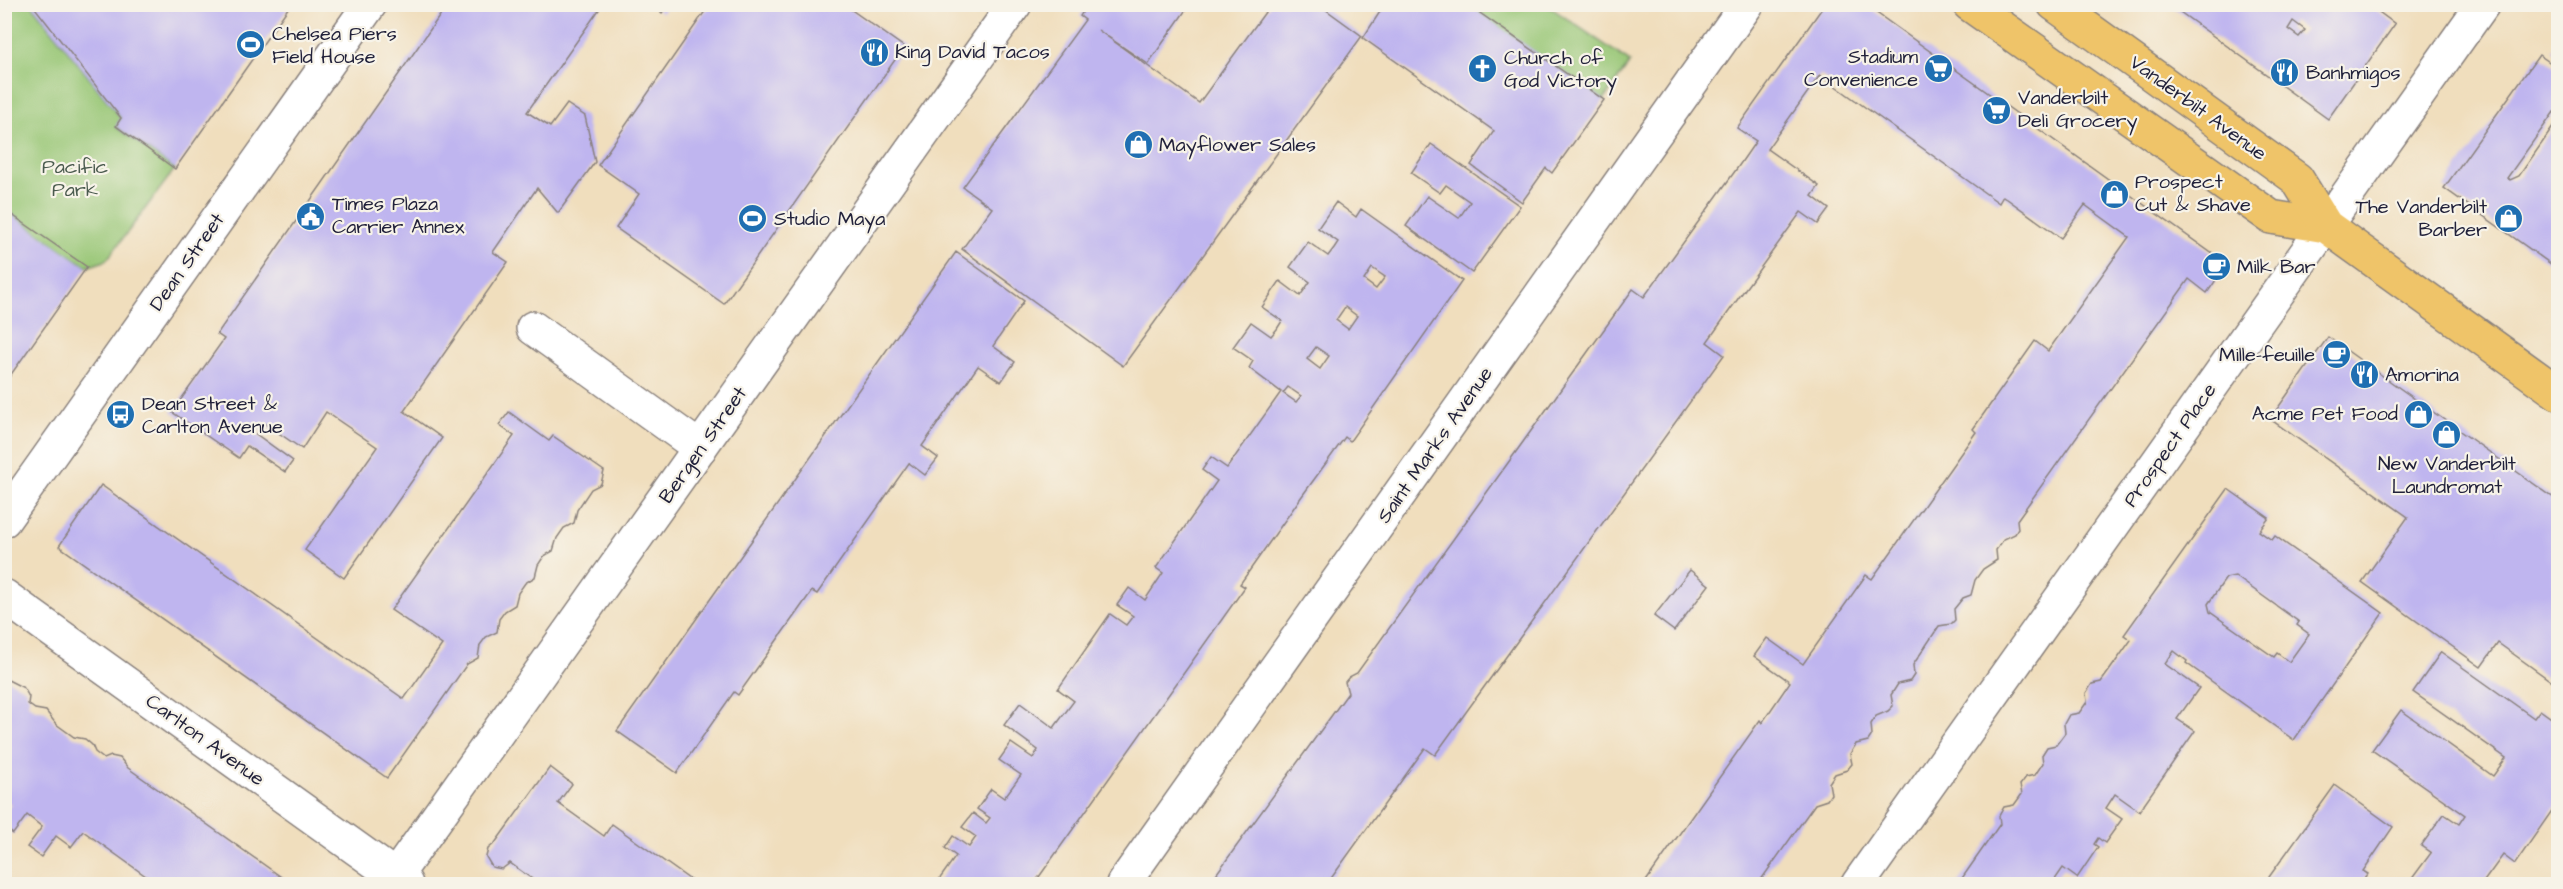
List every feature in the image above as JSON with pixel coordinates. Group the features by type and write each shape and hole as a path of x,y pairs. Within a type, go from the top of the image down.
{"main road":[{"name":"Vanderbilt Avenue","path":"1969,4 2271,217 2326,226"},
{"name":"Vanderbilt Avenue","path":"2054,4 2297,179 2326,226 2559,393"}],"street":[{"name":"Dean Street","path":"4,519 370,4"},
{"name":"Bergen Street","path":"397,882 700,448 1015,4"},
{"name":"Saint Marks Avenue","path":"1123,885 1747,4"},
{"name":"Prospect Place","path":"1858,885 2483,4"},
{"path":"533,328 700,448"},
{"name":"Carlton Avenue","path":"4,596 397,882"}],"green space":[{"name":"Pacific Park","path":"5,5 32,5 121,118 116,127 175,169 105,261 87,267 5,210"},
{"path":"1467,5 1547,5 1630,62 1604,100"}],"building":[{"path":"32,4 291,4 175,169 116,126 121,118"},
{"path":"448,4 603,4 527,112 550,127 567,104 585,116 595,162 558,213 537,188 493,252 508,262 404,411 442,438 344,578 305,550 377,447 326,412 302,449 264,423 256,434 293,461 285,472 247,446 239,458 172,412 224,339 217,334"},
{"path":"651,4 668,4 662,13"},
{"path":"710,4 843,4 904,47 724,304 616,228 639,194 598,165"},
{"name":"Mayflower Sales","path":"1088,4 1190,4 1148,64 1098,30 1199,103 1271,4 1318,4 1362,36 1123,366 962,249 992,208 963,187 1085,20 1080,16"},
{"name":"Church of God Victory","path":"1385,4 1467,4 1604,100 1552,173 1546,168 1522,202 1471,165 1494,131 1363,38"},
{"path":"1825,4 1864,4 2221,260 2223,270 2207,293 2189,279 2017,520 2018,529 2015,534 2004,539 1996,550 1997,560 1983,569 1975,580 1971,595 1963,598 1954,609 1955,620 1951,624 1939,626 1913,665 1914,675 1910,681 1898,684 1891,695 1893,706 1876,716 1871,724 1872,735 1868,741 1856,744 1850,754 1852,764 1847,770 1835,774 1829,783 1831,794 1827,800 1815,804 1758,884 1644,884 1760,720 1762,723 1790,682 1754,656 1767,638 1803,664 1866,575 1872,579 1976,432 1973,429 2035,341 2048,351 2129,237 2085,205 2061,238 2003,196 1999,203 1820,75 1767,149 1819,186 1812,196 1829,209 1818,224 1801,212 1745,289 1707,342 1724,355 1435,755 1425,748 1327,884 1209,884 1348,693 1345,682 1357,673 1633,289 1644,297 1738,167 1756,141 1737,128"},
{"path":"2169,4 2347,4 2353,9 2356,4 2368,4 2395,24 2328,119","holes":["2293,21 2305,30 2299,37 2288,29"]},
{"path":"2558,41 2558,55 2552,50"},
{"path":"2539,55 2558,68 2558,110 2556,114 2554,112 2507,178 2510,180 2519,176 2558,120 2558,269 2444,188"},
{"path":"1431,144 1520,206 1472,273 1406,226 1427,196 1459,218 1470,202 1446,185 1440,193 1411,173"},
{"path":"1336,202 1356,217 1361,209 1462,281 1350,441 1345,437 1302,496 1240,584 1245,587 1034,884 936,884 956,856 945,848 953,836 969,847 976,837 962,827 973,813 986,823 990,818 977,809 991,789 1004,798 1021,775 999,760 1011,743 1033,758 1038,750 1004,725 1020,703 1054,728 1074,701 1058,689 1110,614 1126,625 1133,616 1117,605 1129,588 1145,600 1163,573 1156,568 1217,481 1202,470 1211,457 1227,468 1281,392 1249,368 1253,361 1233,347 1251,322 1271,336 1277,329 1282,321 1262,307 1280,281 1300,296 1310,282 1290,267 1308,242 1328,256 1338,242 1318,228","holes":["1372,268 1385,277 1376,289 1364,280","1345,307 1357,316 1348,329 1336,320","1316,347 1329,356 1320,369 1307,359","1288,387 1301,396 1296,402 1283,393"]},
{"path":"5,210 87,267 5,383"},
{"path":"956,252 1024,301 993,346 1015,362 1001,382 978,366 922,446 938,458 925,475 909,463 817,594 812,591 738,695 734,692 677,773 617,731"},
{"path":"2328,337 2558,501 2558,686 2498,643 2481,667 2362,582 2408,517 2270,419"},
{"path":"509,412 549,441 553,436 604,471 601,484 591,489 577,510 574,523 564,528 557,538 553,551 544,556 538,565 535,577 525,583 518,593 515,605 505,611 499,619 497,632 486,637 480,645 478,658 467,664 387,778 59,546 101,485 404,699 442,645 391,610 514,436 499,425"},
{"path":"2228,489 2269,518 2259,531 2272,540 2275,536 2383,613 2294,740 2186,663 2187,661 2174,651 2165,664 2199,688 2177,719 2195,731 2139,811 2115,794 2106,808 2122,819 2105,843 2098,838 2094,844 2098,847 2077,878 2063,868 2052,884 1958,884 2000,824 1999,816 2004,807 2014,805 2022,794 2020,785 2026,777 2035,775 2043,763 2042,755 2047,747 2056,745 2065,733 2064,724 2069,715 2079,713 2087,702 2086,693 2092,684 2101,682 2131,640 2124,635","holes":["2235,576 2299,622 2297,625 2309,634 2289,662 2277,653 2274,657 2210,612 2208,604 2226,578"]},
{"path":"1690,570 1709,585 1674,631 1654,616"},
{"path":"2441,652 2534,718 2540,710 2558,723 2558,802 2515,864 2503,855 2482,884 2470,881 2467,884 2408,884 2431,853 2421,846 2444,814 2459,824 2465,815 2372,750 2401,710 2493,776 2506,758 2413,692"},
{"path":"4,678 24,688 29,697 28,704 35,709 46,711 56,724 74,737 85,739 104,759 111,756 120,758 128,768 291,884 157,884 83,831 71,847 56,836 41,857 27,847 42,827 27,815 13,834 4,827 4,814 11,804 4,800"},
{"path":"550,767 572,784 558,803 604,836 612,824 696,884 539,884 510,863 502,869 492,867 486,857 488,849 495,843"},
{"path":"2335,785 2393,827 2363,871 2368,874 2360,884 2264,884"}],"place":[{"name":"Chelsea Piers Field House","path":"251,45"},
{"name":"King David Tacos","path":"874,52"},
{"name":"Stadium Convenience","path":"1939,68"},
{"name":"Church of God Victory","path":"1483,69"},
{"name":"Banhmigos","path":"2285,73"},
{"name":"Vanderbilt Deli Grocery","path":"1997,110"},
{"name":"Mayflower Sales","path":"1138,145"},
{"name":"Prospect Cut & Shave","path":"2114,194"},
{"name":"Times Plaza Carrier Annex","path":"311,216"},
{"name":"The Vanderbilt Barber","path":"2508,218"},
{"name":"Studio Maya","path":"753,219"},
{"name":"Milk Bar","path":"2216,267"},
{"name":"Mille-feuille","path":"2336,355"},
{"name":"Amorina","path":"2364,375"},
{"name":"Acme Pet Food","path":"2419,414"},
{"name":"Dean Street & Carlton Avenue","path":"121,415"},
{"name":"New Vanderbilt Laundromat","path":"2447,434"}]}
